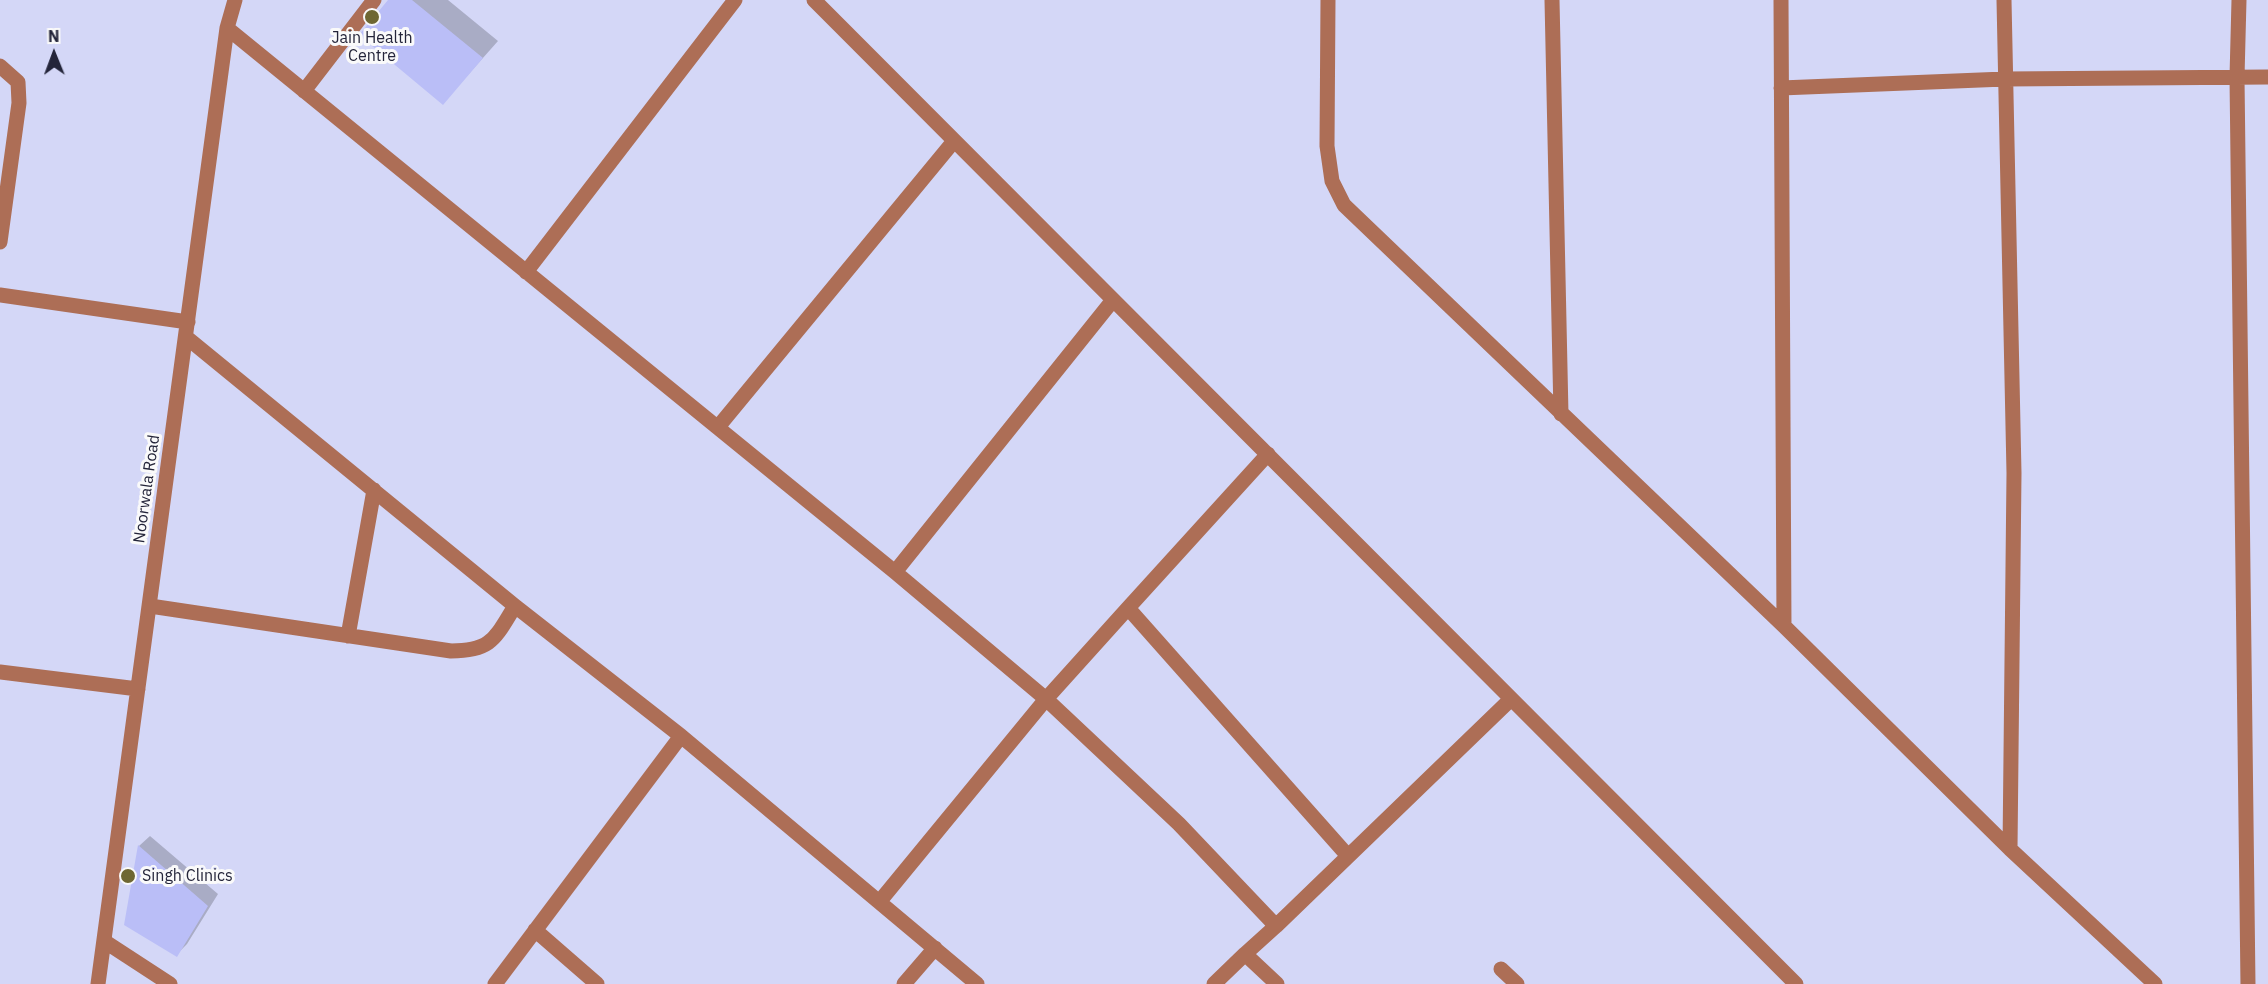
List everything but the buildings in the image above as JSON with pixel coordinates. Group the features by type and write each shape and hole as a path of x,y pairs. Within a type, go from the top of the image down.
{"street":[{"name":"Noorwala Road","path":"98,984 227,28 235,0"},
{"path":"304,91 374,0"},
{"path":"526,272 735,0"},
{"path":"814,0 1796,984"},
{"path":"1328,0 1327,146 1332,181 1344,205 1784,627 2010,849 2155,984"},
{"path":"1552,0 1561,414"},
{"path":"1781,0 1784,627"},
{"path":"2004,0 2014,472 2010,849"},
{"path":"2239,0 2237,77 2248,984"},
{"path":"227,28 895,572 1046,699 1179,824 1276,926"},
{"path":"0,66 18,82 19,103 0,242"},
{"path":"1781,88 2005,79 2268,77"},
{"path":"718,428 954,141"},
{"path":"0,295 187,329 374,490 515,606 681,736 977,984"},
{"path":"895,572 1113,300"},
{"path":"880,901 1046,699 1268,454"},
{"path":"348,636 374,490"},
{"path":"150,606 451,651 469,651 485,646 496,637 515,606"},
{"path":"1128,608 1348,856"},
{"path":"0,672 138,689"},
{"path":"1214,984 1510,699"},
{"path":"495,984 681,736"},
{"path":"535,930 597,984"},
{"path":"104,940 170,984"},
{"path":"904,984 934,948"},
{"path":"1245,954 1277,984"},
{"path":"1501,969 1517,984"}],"place":[{"name":"Jain Health Centre","path":"372,17"},
{"name":"Singh Clinics","path":"128,876"}]}
